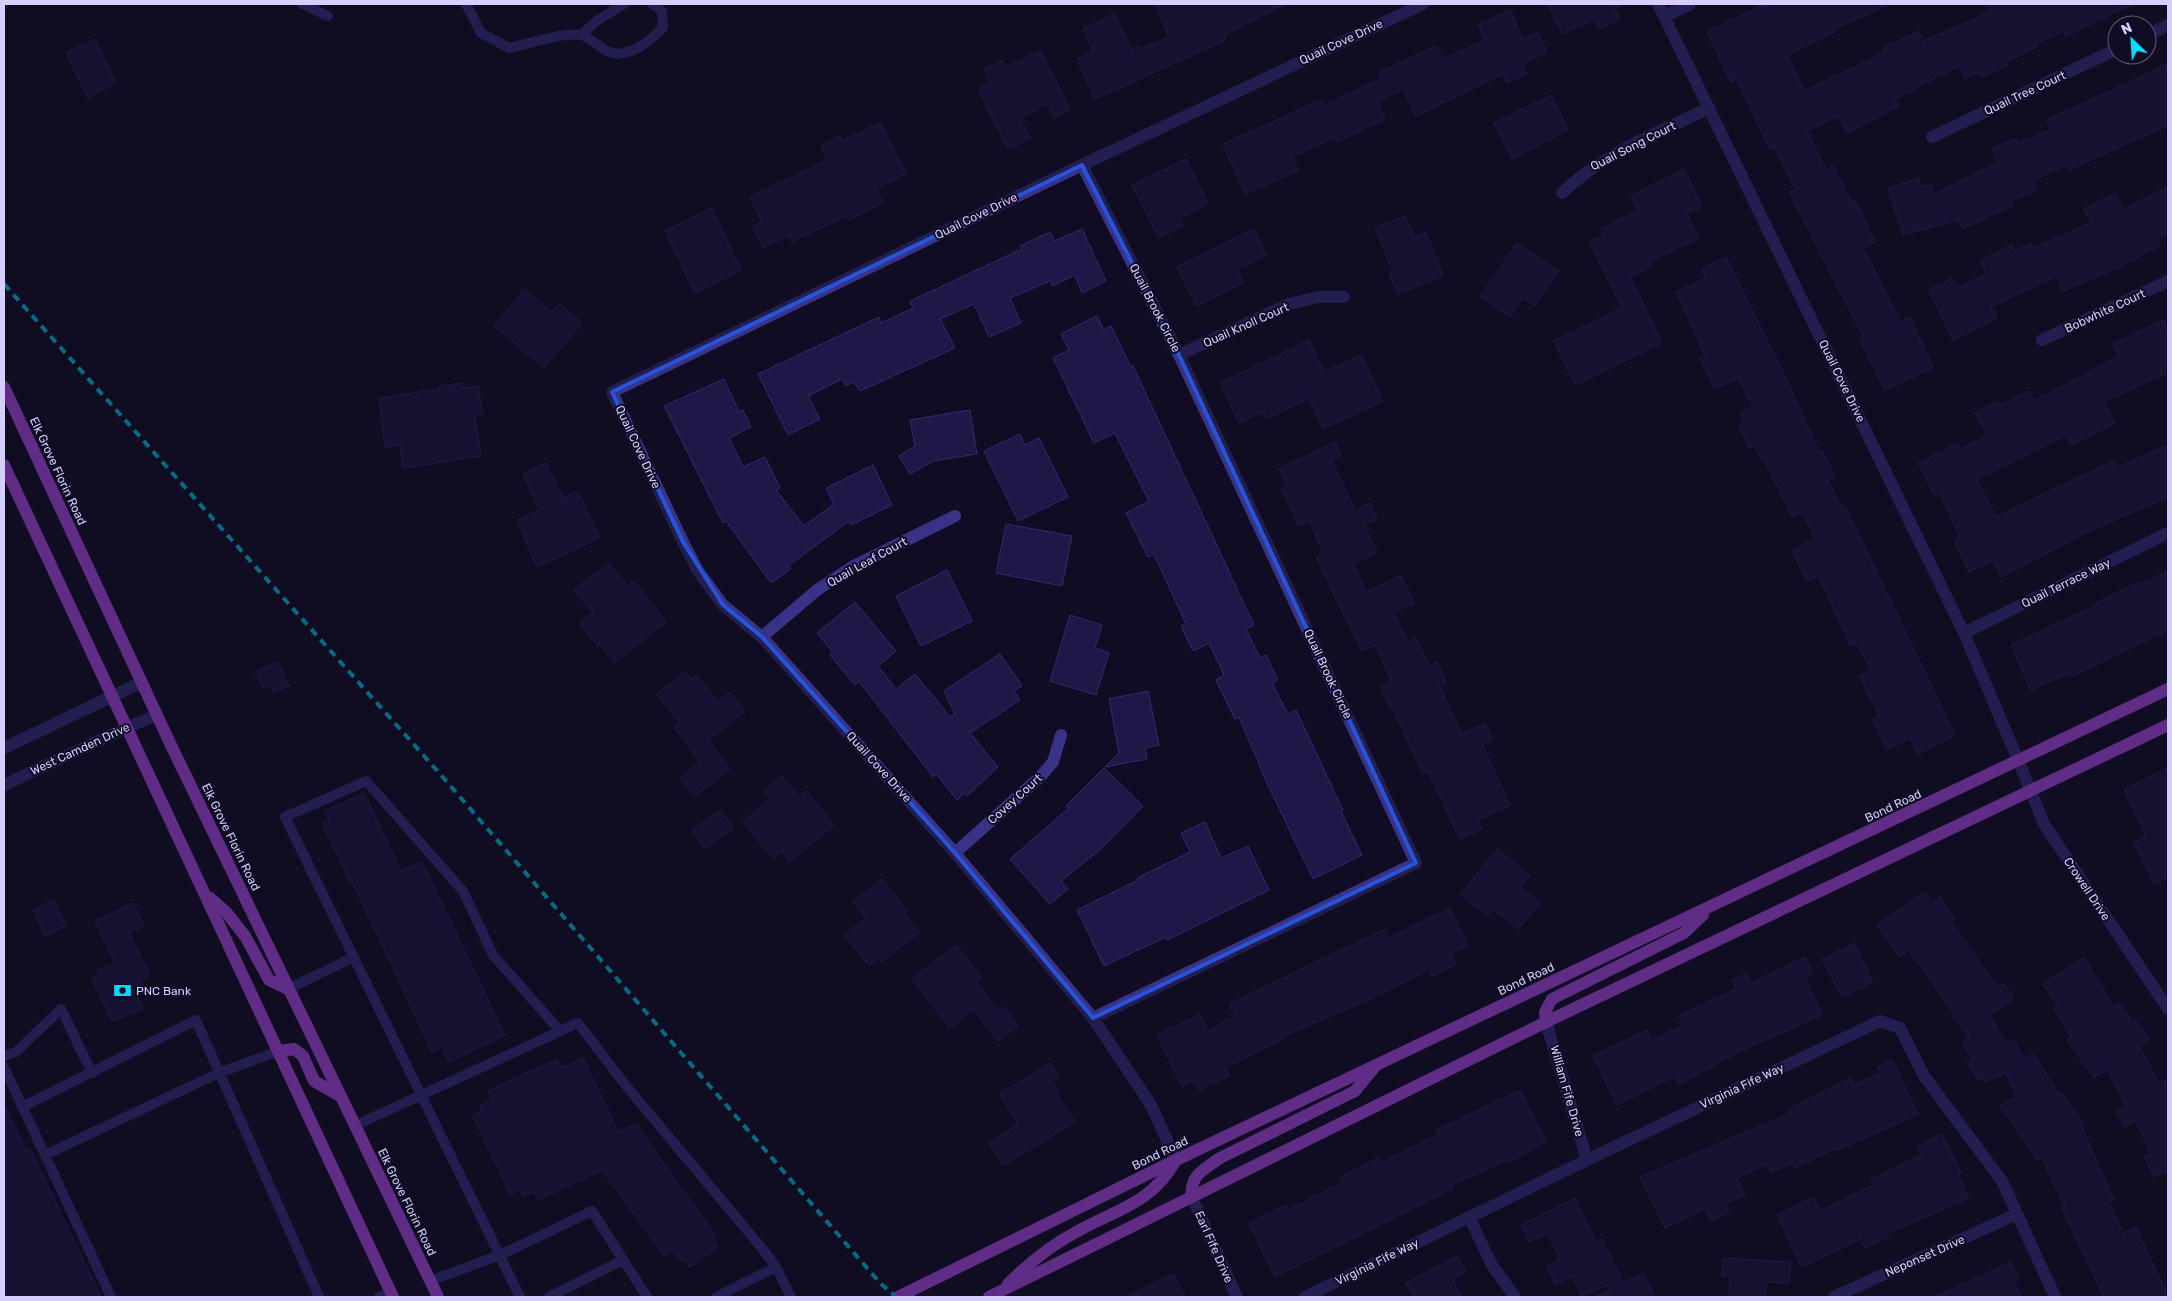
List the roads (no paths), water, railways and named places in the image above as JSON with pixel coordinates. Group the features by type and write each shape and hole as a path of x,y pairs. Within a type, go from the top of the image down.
{"main road":[{"name":"Elk Grove Florin Road","path":"4,388 157,716 438,1297"},
{"path":"4,465 279,1051 388,1296"},
{"name":"Bond Road","path":"898,1297 1176,1160 2019,762 2168,689"},
{"path":"989,1297 1546,1022 2032,792 2168,725"},
{"path":"206,895 226,912 245,936 269,980 288,989"},
{"path":"1546,1022 1545,1012 1552,999 1684,933 1710,908"},
{"path":"279,1051 294,1049 303,1056 314,1081 340,1096"},
{"path":"1192,1198 1190,1188 1193,1180 1200,1172 1220,1158 1356,1091 1375,1066"},
{"path":"1002,1291 1031,1261 1077,1231 1138,1201 1153,1191 1161,1183 1176,1160"}],"street":[{"name":"Quail Cove Drive","path":"1176,1160 1151,1105 1093,1018 955,853 762,637 723,605 698,570 612,392 1082,165 1423,4"},
{"name":"Quail Cove Drive","path":"1658,4 1964,632 2019,762"},
{"path":"1665,16 1690,4"},
{"name":"Quail Tree Court","path":"1932,137 2107,54"},
{"name":"Quail Song Court","path":"1562,193 1582,173 1606,157 1709,108"},
{"name":"Quail Brook Circle","path":"1082,165 1179,355 1416,863 1093,1018"},
{"name":"Bobwhite Court","path":"2042,340 2168,282"},
{"name":"Quail Knoll Court","path":"1179,355 1289,304 1318,298 1344,297"},
{"name":"Quail Leaf Court","path":"762,637 817,590 852,567 955,516"},
{"name":"Quail Terrace Way","path":"1964,632 2168,533"},
{"path":"4,748 142,682"},
{"name":"West Camden Drive","path":"4,785 128,727 157,716"},
{"name":"Covey Court","path":"955,853 1040,778 1053,762 1061,736"},
{"name":"Crowell Drive","path":"2019,762 2044,824 2168,1009"},
{"name":"Virginia Fife Way","path":"1305,1297 1880,1021 1900,1028 1924,1076 2002,1181 2055,1297"},
{"name":"William Fife Drive","path":"1546,1022 1587,1160"},
{"name":"Earl Fife Drive","path":"1192,1198 1237,1297"},
{"name":"Neponset Drive","path":"1834,1297 2017,1214"},
{"path":"1469,1217 1492,1266 1515,1297"}],"lane":[{"path":"302,4 328,16"},
{"path":"466,4 480,33 509,48 551,38 581,35 598,20 624,4"},
{"path":"581,35 610,52 631,51 652,40 663,27 662,11 652,4"},
{"path":"520,1297 285,817 366,781 463,891 493,956 560,1031"},
{"path":"288,989 354,957"},
{"path":"4,1056 16,1052 61,1009 92,1072"},
{"path":"22,1107 196,1020 221,1072 319,1297"},
{"path":"354,1126 578,1023 626,1087 776,1267 791,1297"},
{"path":"45,1155 221,1072 279,1051"},
{"path":"4,1067 111,1297"},
{"path":"430,1280 500,1255 592,1211 647,1297"},
{"path":"549,1297 624,1260"},
{"path":"716,1297 776,1267"}],"railway":[{"path":"4,284 441,775 880,1283 896,1297"}],"place":[{"name":"PNC Bank","path":"122,991"}]}
